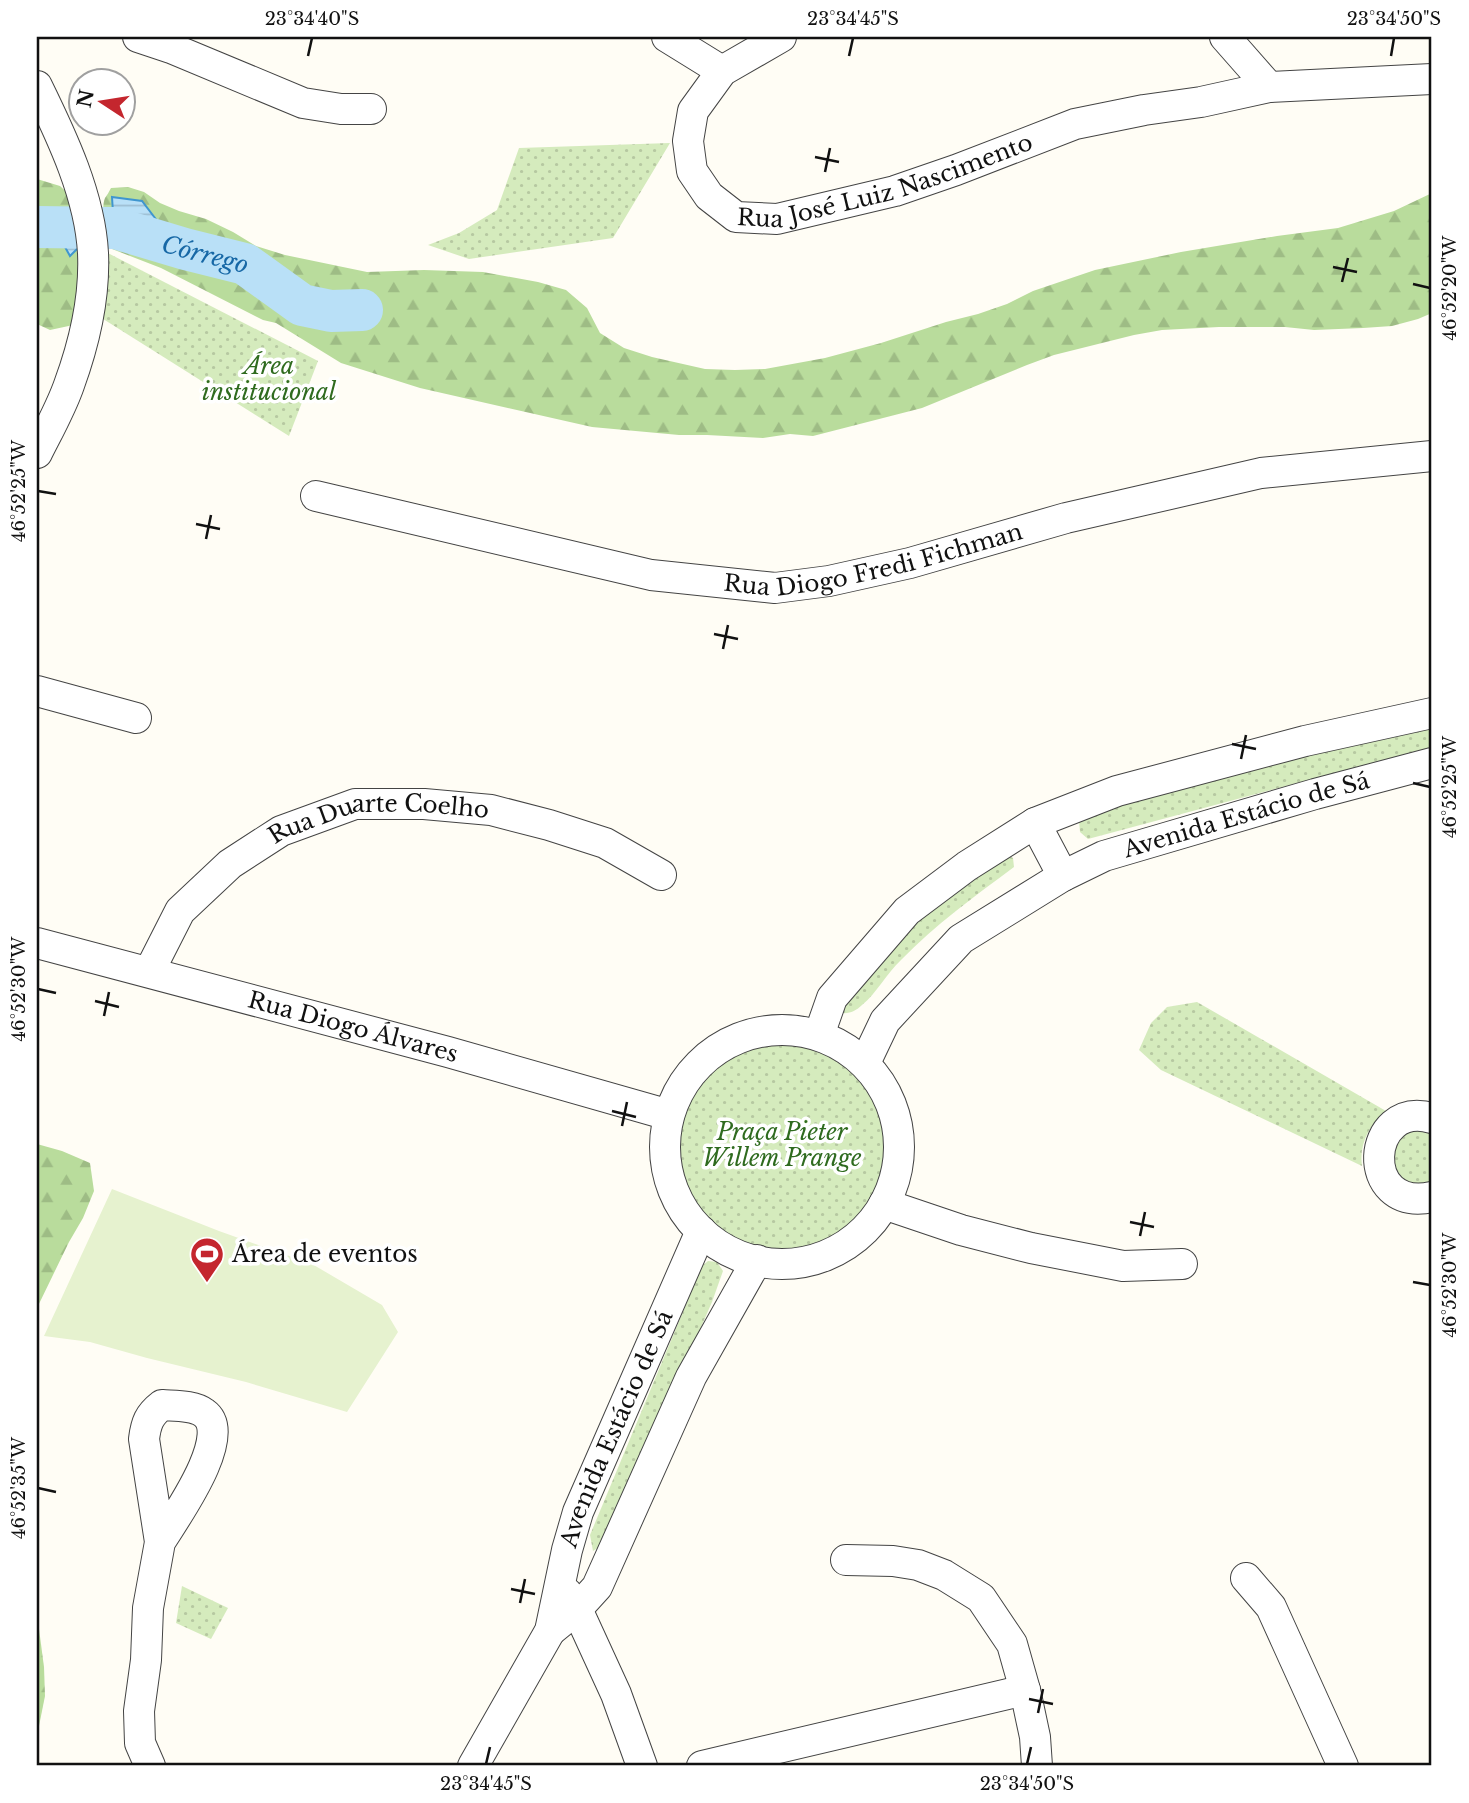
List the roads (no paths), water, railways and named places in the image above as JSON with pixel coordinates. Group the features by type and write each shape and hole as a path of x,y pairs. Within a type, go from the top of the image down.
{"street":[{"path":"138,37 303,103 341,108 372,108"},
{"path":"667,37 722,71"},
{"name":"Rua José Luiz Nascimento","path":"781,37 722,71 693,111 688,141 692,171 709,197 736,217 777,219 895,191 1075,124 1144,110 1201,102 1269,87 1432,79"},
{"path":"1225,37 1269,87"},
{"path":"37,86 60,132 85,206 93,253 91,291 84,335 69,387 37,453"},
{"name":"Rua Diogo Fredi Fichman","path":"316,496 651,575 775,588 829,582 910,563 1066,518 1261,473 1432,456"},
{"path":"37,691 136,718"},
{"path":"819,1035 832,998 907,911 967,866 1035,823 1117,791 1304,741 1432,713"},
{"name":"Avenida Estácio de Sá","path":"865,1063 885,1021 961,939 1063,876 1104,856 1432,763"},
{"name":"Rua Duarte Coelho","path":"149,972 180,911 230,864 281,831 355,804 424,804 491,810 605,843 660,875"},
{"path":"1035,823 1063,876"},
{"name":"Rua Diogo Álvares","path":"37,943 447,1052 669,1115"},
{"path":"797,1030 819,1035 848,1049 865,1063 880,1081 891,1102 899,1136 898,1167 884,1205 869,1226 850,1243 827,1255 801,1263 757,1261 740,1256 701,1231 688,1215 672,1185 666,1151 669,1115 690,1076 705,1059 728,1043 751,1034 797,1030"},
{"path":"1419,1118 1393,1125 1384,1136 1378,1155 1379,1168 1384,1180 1398,1193 1410,1198 1432,1197"},
{"path":"884,1205 961,1230 1044,1251 1123,1266 1182,1264"},
{"name":"Avenida Estácio de Sá","path":"473,1766 550,1631 578,1512 701,1231"},
{"name":"Avenida Estácio de Sá","path":"550,1631 577,1609 597,1587 691,1377 757,1261"},
{"path":"150,1766 141,1743 139,1711 146,1660 148,1608 160,1542"},
{"path":"846,1560 892,1561 918,1565 944,1575 981,1598 1012,1644 1035,1737 1037,1766"},
{"path":"1246,1578 1271,1606 1343,1766"},
{"path":"561,1584 577,1609 616,1694 642,1766"},
{"path":"702,1766 1025,1690"}],"water":[{"path":"112,197 142,201 158,222 137,252 115,246"},
{"path":"62,211 66,218 73,214 77,249 70,256 65,247 41,246 37,243 37,220"}],"waterway":[{"name":"Córrego","path":"37,227 115,228 245,264 302,305 331,311 362,310"}],"place":[{"name":"Área de eventos","path":"207,1284"}],"park label":[{"name":"Área institucional","path":"269,379"},
{"name":"Praça Pieter Willem Prange","path":"782,1145"}]}
